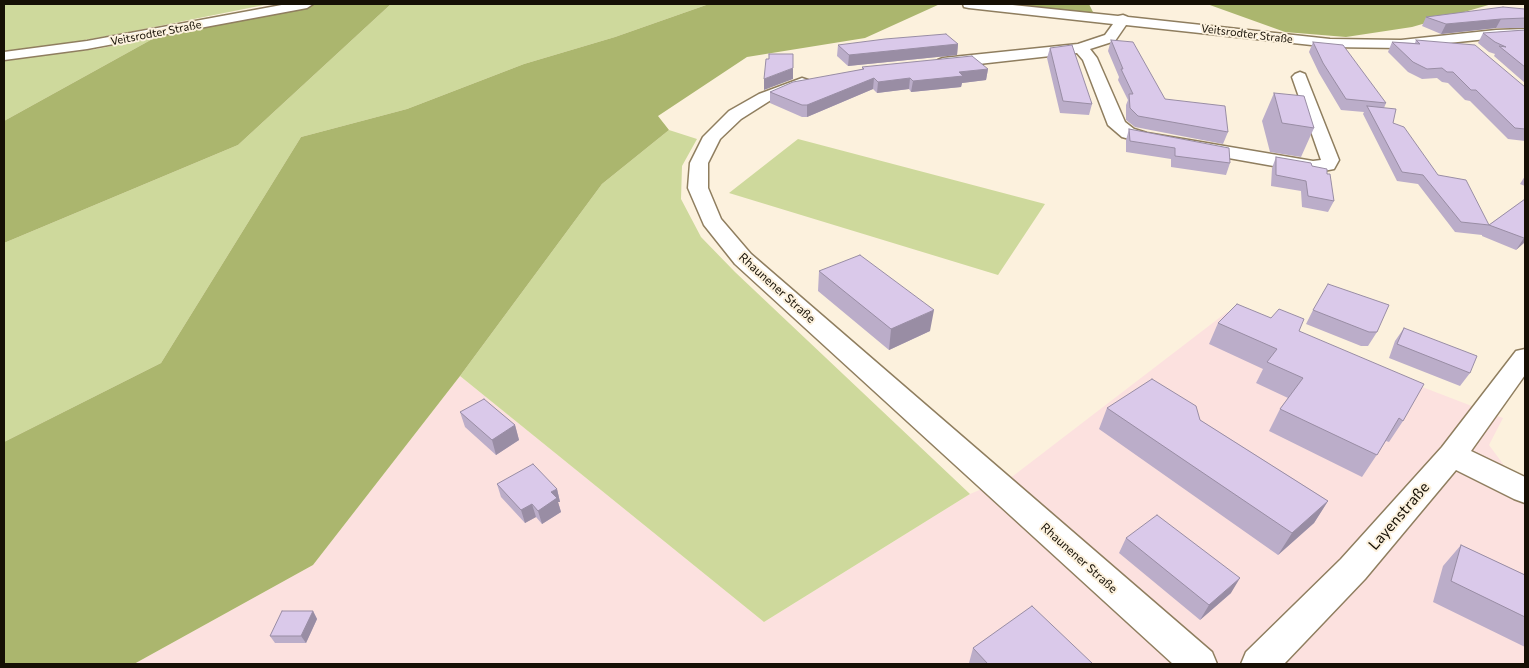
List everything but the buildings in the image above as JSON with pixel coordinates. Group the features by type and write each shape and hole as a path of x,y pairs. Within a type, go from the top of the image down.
{"street":[{"name":"Veitsrodter Straße","path":"4,56 87,46 307,4"},
{"name":"Veitsrodter Straße","path":"968,4 1330,43 1401,44 1496,34 1525,33"},
{"path":"924,64 1080,48 1110,38 1123,20"},
{"path":"1460,39 1478,52"},
{"path":"1080,48 1090,58 1118,125 1128,133 1144,138 1313,167 1327,165 1330,160 1300,76"},
{"name":"Rhaunener Straße","path":"827,76 798,84 765,97 735,115 712,137 699,163 698,188 710,221 743,259 1199,664"},
{"name":"Layenstraße","path":"1260,664 1353,569 1452,455 1525,357"},
{"path":"1452,455 1525,492"}],"shaded area":[{"path":"1227,312 1503,418 1489,445 1506,468 1525,476 1525,664 134,664 313,565 460,376 764,622 970,494 1013,476"}],"green space":[{"path":"4,4 269,4 80,41 4,51"},
{"path":"317,4 391,4 238,145 4,243 4,121 156,37"},
{"path":"391,4 709,4 615,37 524,64 407,109 301,137 161,363 4,442 4,243 238,145"},
{"path":"709,4 940,4 865,38 747,57 658,116 669,130 602,184 460,376 313,565 134,664 4,664 4,442 161,363 301,137 407,109 524,64 615,37"},
{"path":"1001,4 1089,4 1094,14"},
{"path":"1207,4 1492,4 1412,27 1346,37 1285,32"},
{"path":"156,37 4,121 4,60 97,49"},
{"path":"669,130 697,139 682,166 681,199 701,237 735,272 970,494 764,622 460,376 602,184"},
{"path":"798,139 1045,204 998,275 729,193"}]}
